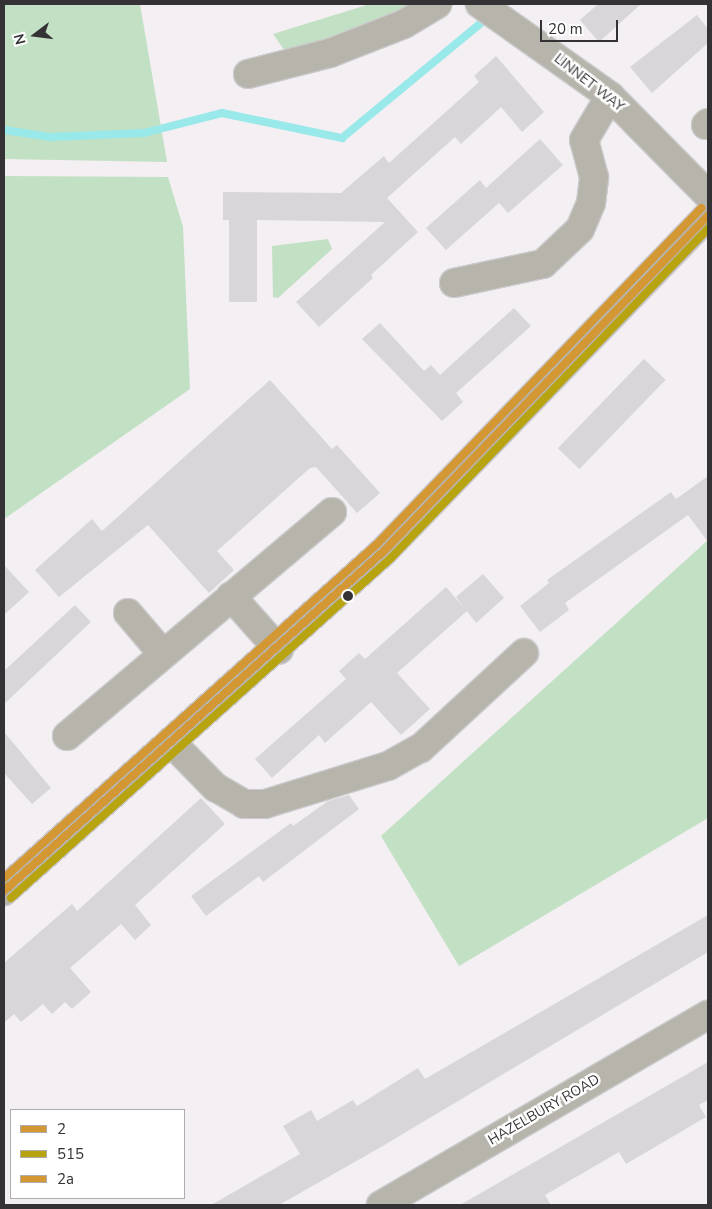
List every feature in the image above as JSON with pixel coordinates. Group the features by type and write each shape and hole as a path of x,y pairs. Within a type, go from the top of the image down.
{"street":[{"path":"248,74 330,53 404,24 437,4"},
{"name":"LINNET WAY","path":"481,4 610,96 708,195"},
{"path":"454,284 522,272 564,248 580,229 591,203 594,177 584,140 610,96"},
{"path":"4,891 279,650 384,551 708,215"},
{"path":"67,736 332,512"},
{"path":"231,596 279,650"},
{"path":"128,613 163,654"},
{"path":"172,743 215,787 244,804 265,804 388,766 421,748 524,653"},
{"name":"HAZELBURY ROAD","path":"380,1205 708,1015"}],"green space":[{"path":"4,4 140,4 167,162 4,159"},
{"path":"370,4 425,4 369,30 285,51 273,34"},
{"path":"4,176 168,177 183,227 190,389 4,519"},
{"path":"328,239 332,249 278,298 273,297 272,246"},
{"path":"708,540 708,818 459,966 381,836"}],"building":[{"path":"598,4 641,4 599,42 580,20"},
{"path":"697,15 708,29 708,43 652,93 630,67"},
{"path":"496,56 544,112 522,132 501,107 461,144 455,137 387,198 418,232 371,275 373,278 319,327 296,302 385,222 257,220 257,302 229,302 229,220 223,220 223,192 341,193 384,156 389,163 479,82 474,76"},
{"path":"540,139 563,165 508,213 499,203 446,250 426,228 480,180 486,188"},
{"path":"514,308 531,326 456,393 463,402 442,421 362,339 380,323 424,371 431,365 440,375"},
{"path":"644,359 666,380 579,469 558,448"},
{"path":"270,380 332,449 337,445 380,493 357,513 316,467 310,468 217,551 234,570 209,593 148,525 59,597 35,570 92,519 102,531"},
{"path":"708,476 708,542 688,515 565,603 569,610 540,632 520,606 549,583 547,580 671,492 676,499"},
{"path":"4,565 29,592 4,615"},
{"path":"483,574 504,598 476,623 467,611 397,673 430,709 401,735 371,702 325,743 319,735 272,778 255,759 346,679 339,671 359,653 365,659 446,587 465,609 456,597"},
{"path":"75,605 91,622 4,704 4,671"},
{"path":"4,732 51,788 32,804 4,773"},
{"path":"349,795 359,809 263,882 259,876 206,916 191,896 291,823 293,826 328,801"},
{"path":"201,798 225,824 135,905 151,925 135,940 121,924 70,968 91,992 72,1009 65,1002 52,1014 43,1004 21,1022 14,1014 4,1023 4,963 72,904 77,911"},
{"path":"708,915 708,952 381,1147 279,1205 211,1205 300,1154 283,1126 311,1110 317,1121 353,1100 357,1106 418,1068 425,1079"},
{"path":"708,1062 708,1100 699,1105 706,1117 626,1164 619,1152 545,1195 551,1205 460,1205"}],"waterway":[{"path":"4,130 50,137 144,133 222,113 342,138 504,4"}],"transit line":[{"name":"2a","path":"4,878 377,544 701,208"},
{"name":"2","path":"4,891 384,551 708,215"},
{"name":"515","path":"11,898 391,558 708,229"}]}
